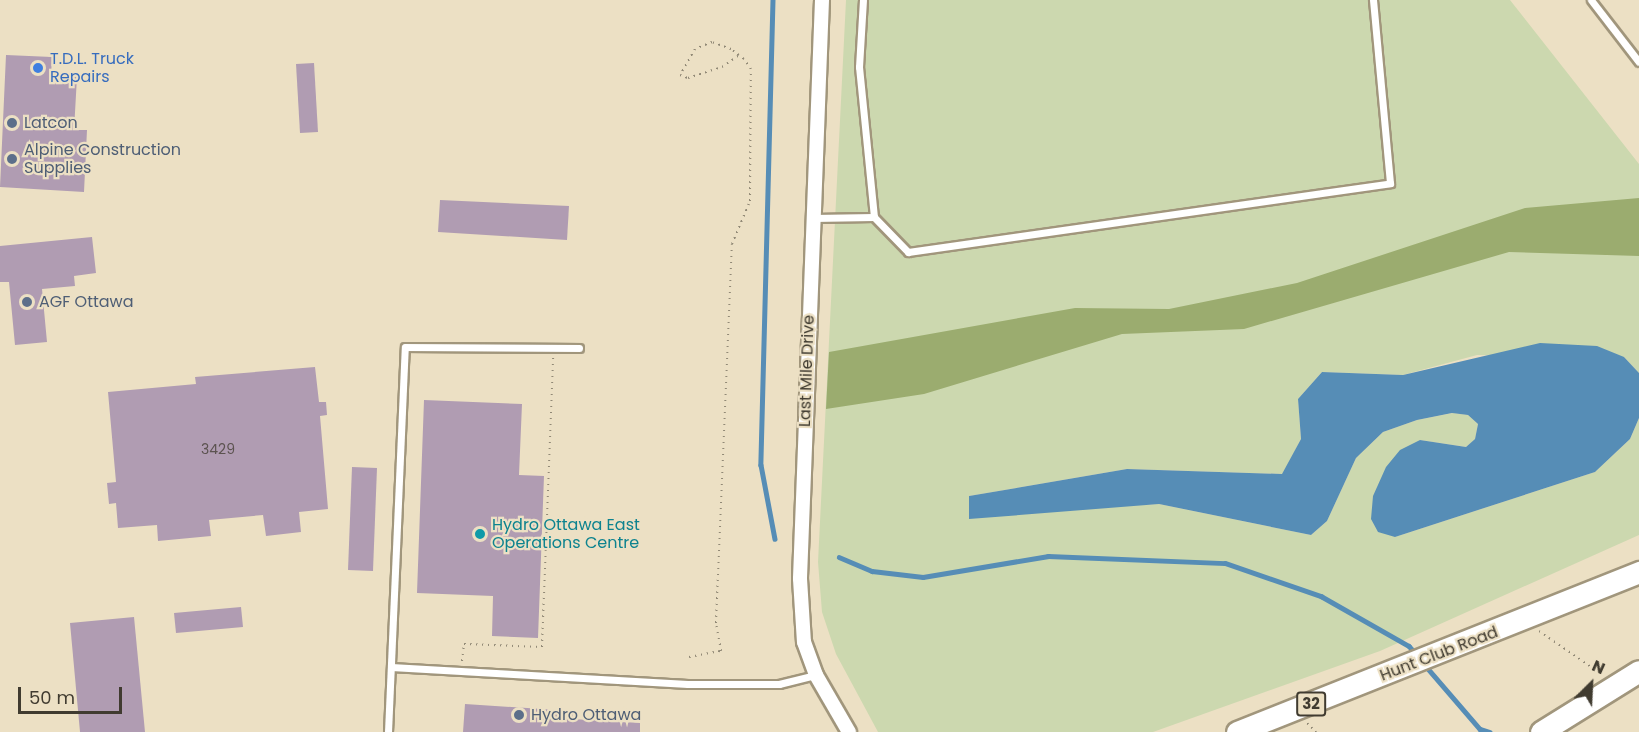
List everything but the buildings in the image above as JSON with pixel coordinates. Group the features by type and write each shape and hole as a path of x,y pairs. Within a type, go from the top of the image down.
{"main road":[{"name":"Hunt Club Road","path":"1237,732 1457,648 1639,572"},
{"path":"1541,732 1639,671"}],"street":[{"name":"Last Mile Drive","path":"822,0 800,579 804,642 816,675 849,732"}],"lane":[{"path":"863,0 859,67 874,218 908,252 1390,183 1373,0"},
{"path":"1591,0 1639,62"},
{"path":"813,218 874,218"},
{"path":"388,732 405,346 579,348"},
{"path":"391,667 688,684 779,684 816,675"}],"path":[{"path":"689,657 721,651 716,623 732,244 746,216 752,184 752,69 739,55 712,42 695,49 680,75 688,78 722,67 739,55"},
{"path":"461,671 464,644 542,647 553,348"},
{"path":"1524,621 1618,684"}],"green space":[{"path":"846,0 1510,0 1639,164 1639,373 1624,357 1477,355 1403,375 1322,372 1298,399 1301,439 1283,474 1127,469 969,496 1056,509 1159,504 1311,535 1327,521 1356,458 1383,432 1417,420 1453,413 1468,415 1478,424 1475,439 1466,447 1420,440 1395,537 1595,472 1630,439 1639,418 1639,535 1380,651 1153,732 878,732 836,654 822,612 818,562"},
{"path":"1639,198 1639,256 1509,252 1244,329 1122,334 924,394 826,409 829,352 1075,308 1169,309 1297,283 1525,208"}],"water":[{"path":"1540,343 1597,346 1624,357 1639,373 1639,418 1630,439 1595,472 1395,537 1378,532 1371,519 1373,496 1386,467 1400,450 1420,440 1466,447 1475,439 1478,424 1468,415 1452,413 1417,420 1383,432 1356,458 1327,521 1311,535 1159,504 969,519 969,496 1127,469 1282,474 1301,439 1298,399 1322,372 1403,375"}],"waterway":[{"path":"773,0 761,465 775,539"},
{"path":"839,557 872,571 923,577 1048,556 1225,563 1321,596 1409,646 1417,655"},
{"path":"1424,664 1480,729 1490,732"}],"place":[{"name":"T.D.L. Truck Repairs","path":"38,68"},
{"name":"Latcon","path":"12,123"},
{"name":"Alpine Construction Supplies","path":"12,159"},
{"name":"AGF Ottawa","path":"27,302"},
{"name":"Hydro Ottawa East Operations Centre","path":"480,534"},
{"name":"Hydro Ottawa","path":"519,715"}]}
